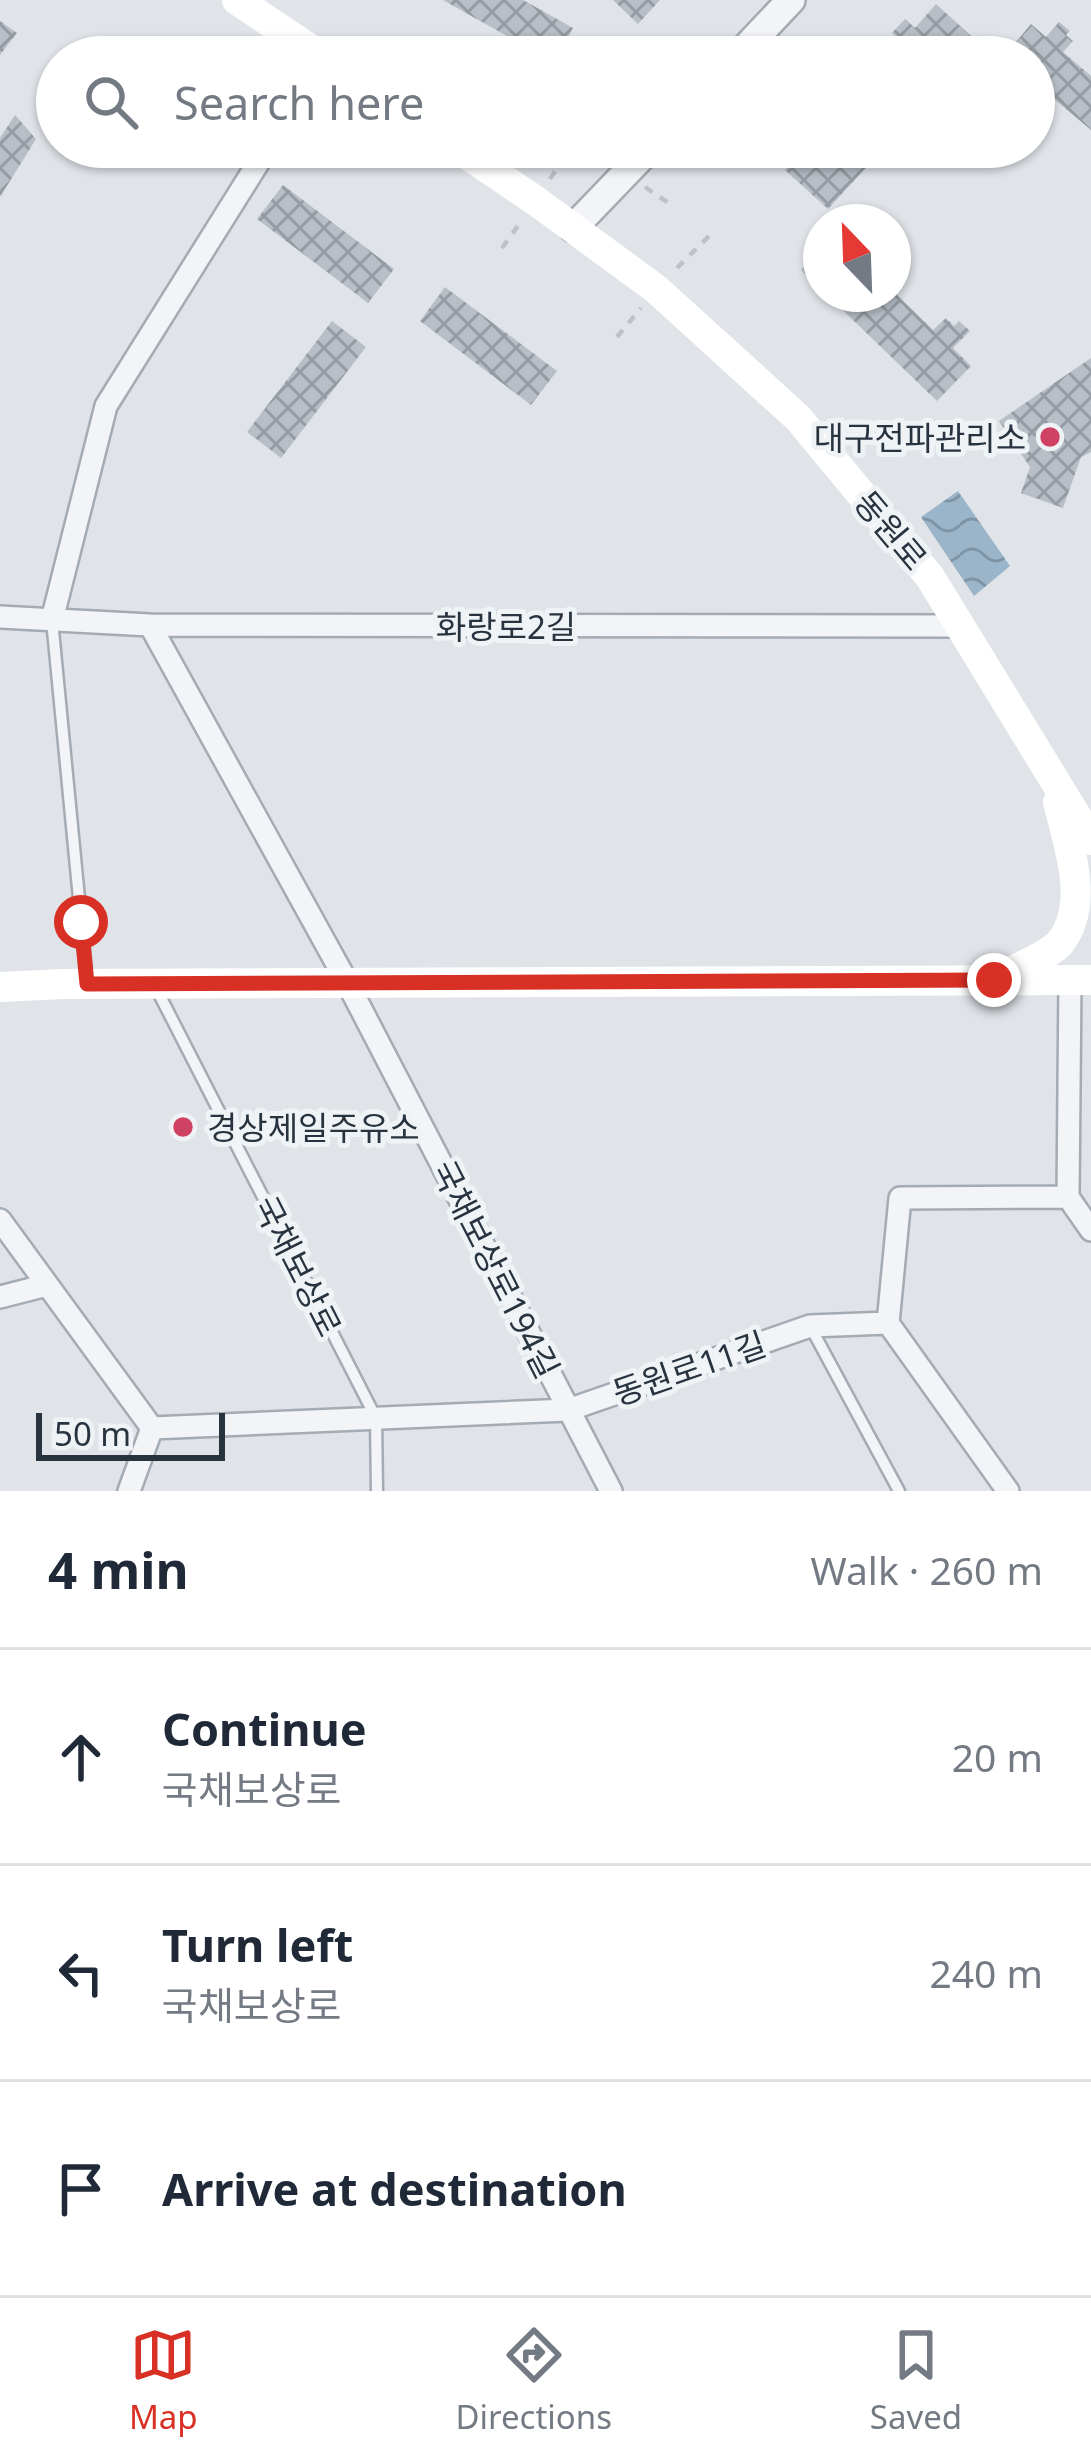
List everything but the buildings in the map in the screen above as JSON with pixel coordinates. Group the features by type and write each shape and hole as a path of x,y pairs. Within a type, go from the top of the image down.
{"main road":[{"path":"237,0 291,36"},
{"name":"동원로","path":"487,168 656,290 798,418 930,578 1091,840"},
{"path":"994,980 1056,946 1078,916 1078,883 1050,773"},
{"path":"0,987 1081,979"}],"street":[{"path":"757,36 791,0"},
{"path":"52,620 106,406 255,168"},
{"path":"573,228 631,168"},
{"name":"화랑로2길","path":"0,617 150,625 960,626"},
{"path":"150,625 348,984"},
{"path":"1081,979 1068,1197 1091,1230"},
{"name":"국채보상로194길","path":"348,984 611,1491"},
{"path":"1008,1491 888,1322 900,1198 1068,1197"},
{"path":"0,1220 152,1428 130,1491"},
{"path":"0,1297 47,1285"},
{"name":"동원로11길","path":"152,1428 568,1410 810,1327 888,1322"}],"lane":[{"path":"52,620 87,984"},
{"name":"국채보상로","path":"155,985 376,1418"},
{"name":"동원로11길","path":"810,1327 899,1491"},
{"path":"376,1418 377,1491"}],"water":[{"path":"958,491 1010,566 974,596 921,517"}],"place":[{"name":"대구전파관리소","path":"1050,437"},
{"name":"경상제일주유소","path":"183,1127"}],"route":[{"path":"81,922 87,984 994,980"}]}
